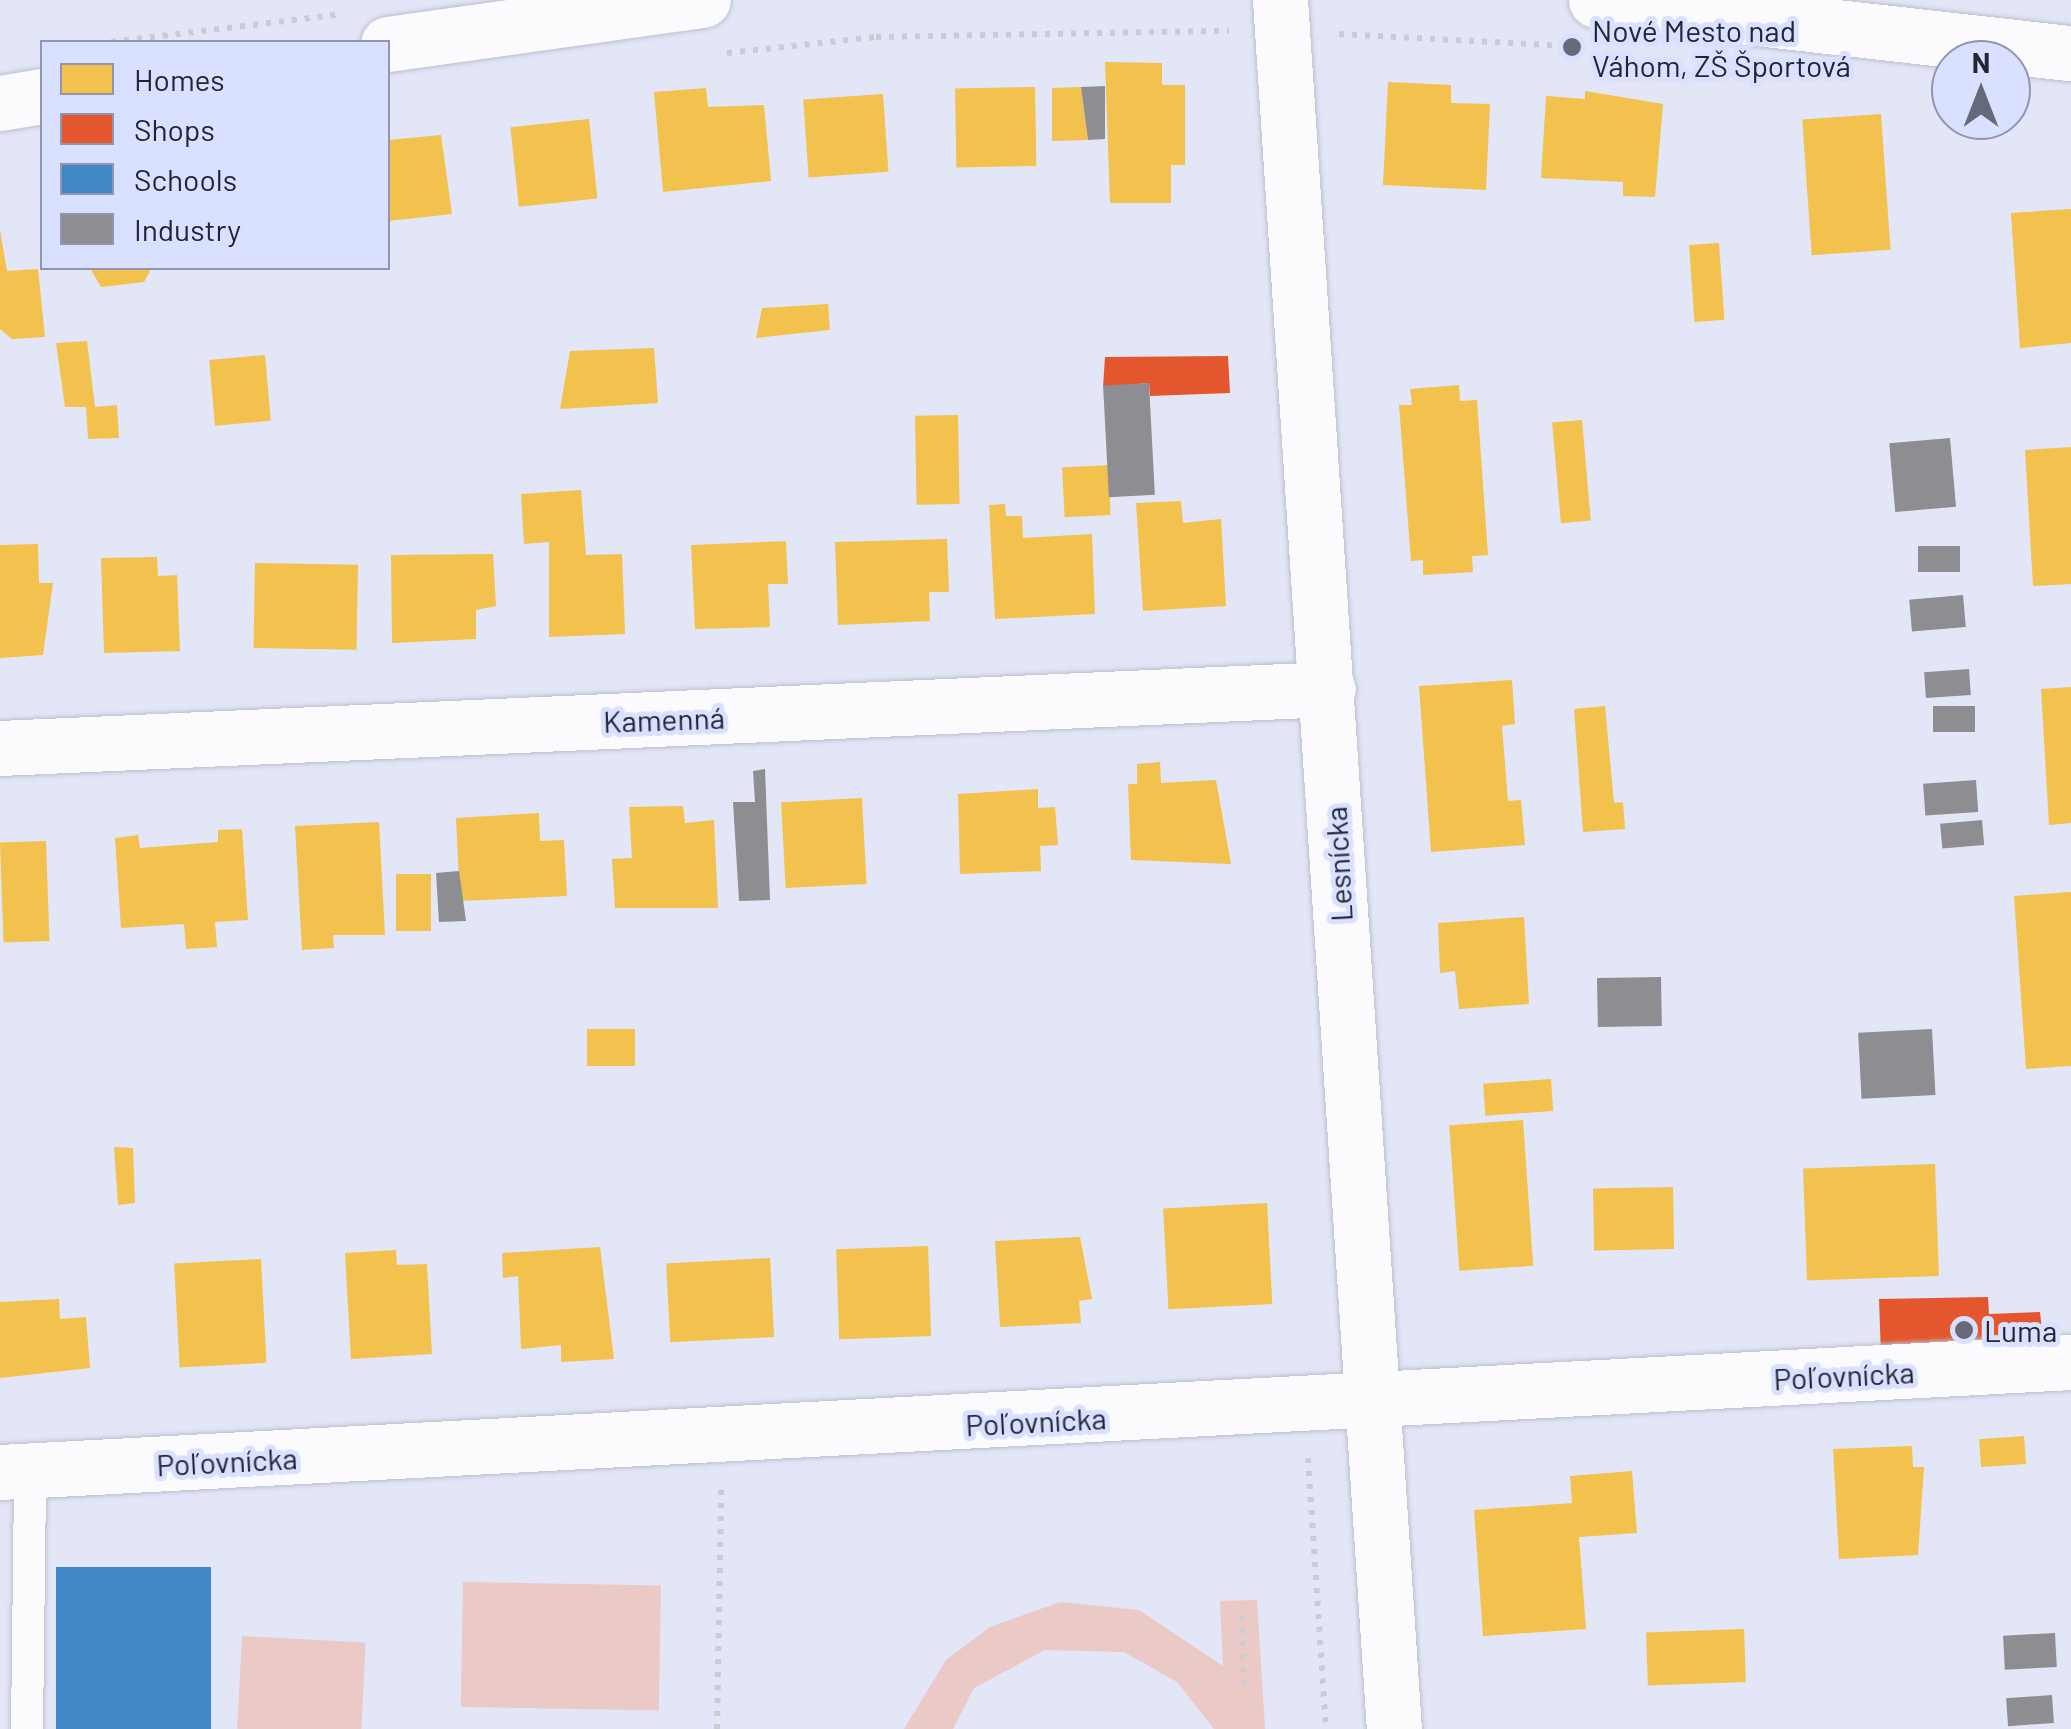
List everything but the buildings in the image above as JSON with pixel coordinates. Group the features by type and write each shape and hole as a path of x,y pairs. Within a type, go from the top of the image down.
{"street":[{"path":"373,28 703,0"},
{"name":"Lesnícka","path":"1280,0 1328,689 1368,1401 1394,1729"},
{"path":"1596,0 2071,53"},
{"path":"0,103 40,96"},
{"name":"Kamenná","path":"0,748 1328,689"},
{"name":"Poľovnícka","path":"15,1472 1288,1409 1368,1401 2071,1362"}],"lane":[{"path":"15,1472 27,1729"}],"path":[{"path":"148,40 373,28"},
{"path":"720,54 876,37 1231,31"},
{"path":"1288,1409 1290,1442 1307,1441 1326,1729"},
{"path":"717,1729 721,1479"},
{"path":"1242,1615 1244,1688"}],"shaded area":[{"path":"463,1582 661,1585 659,1710 461,1707"},
{"path":"1257,1600 1265,1729 1214,1729 1177,1682 1124,1652 1045,1650 974,1688 953,1729 904,1729 946,1660 990,1627 1060,1602 1139,1610 1223,1666 1220,1601"},
{"path":"242,1636 366,1642 361,1729 237,1729"}],"place":[{"name":"Nové Mesto nad Váhom, ZŠ Športová","path":"1572,47"},
{"name":"Luma","path":"1964,1330"}]}
